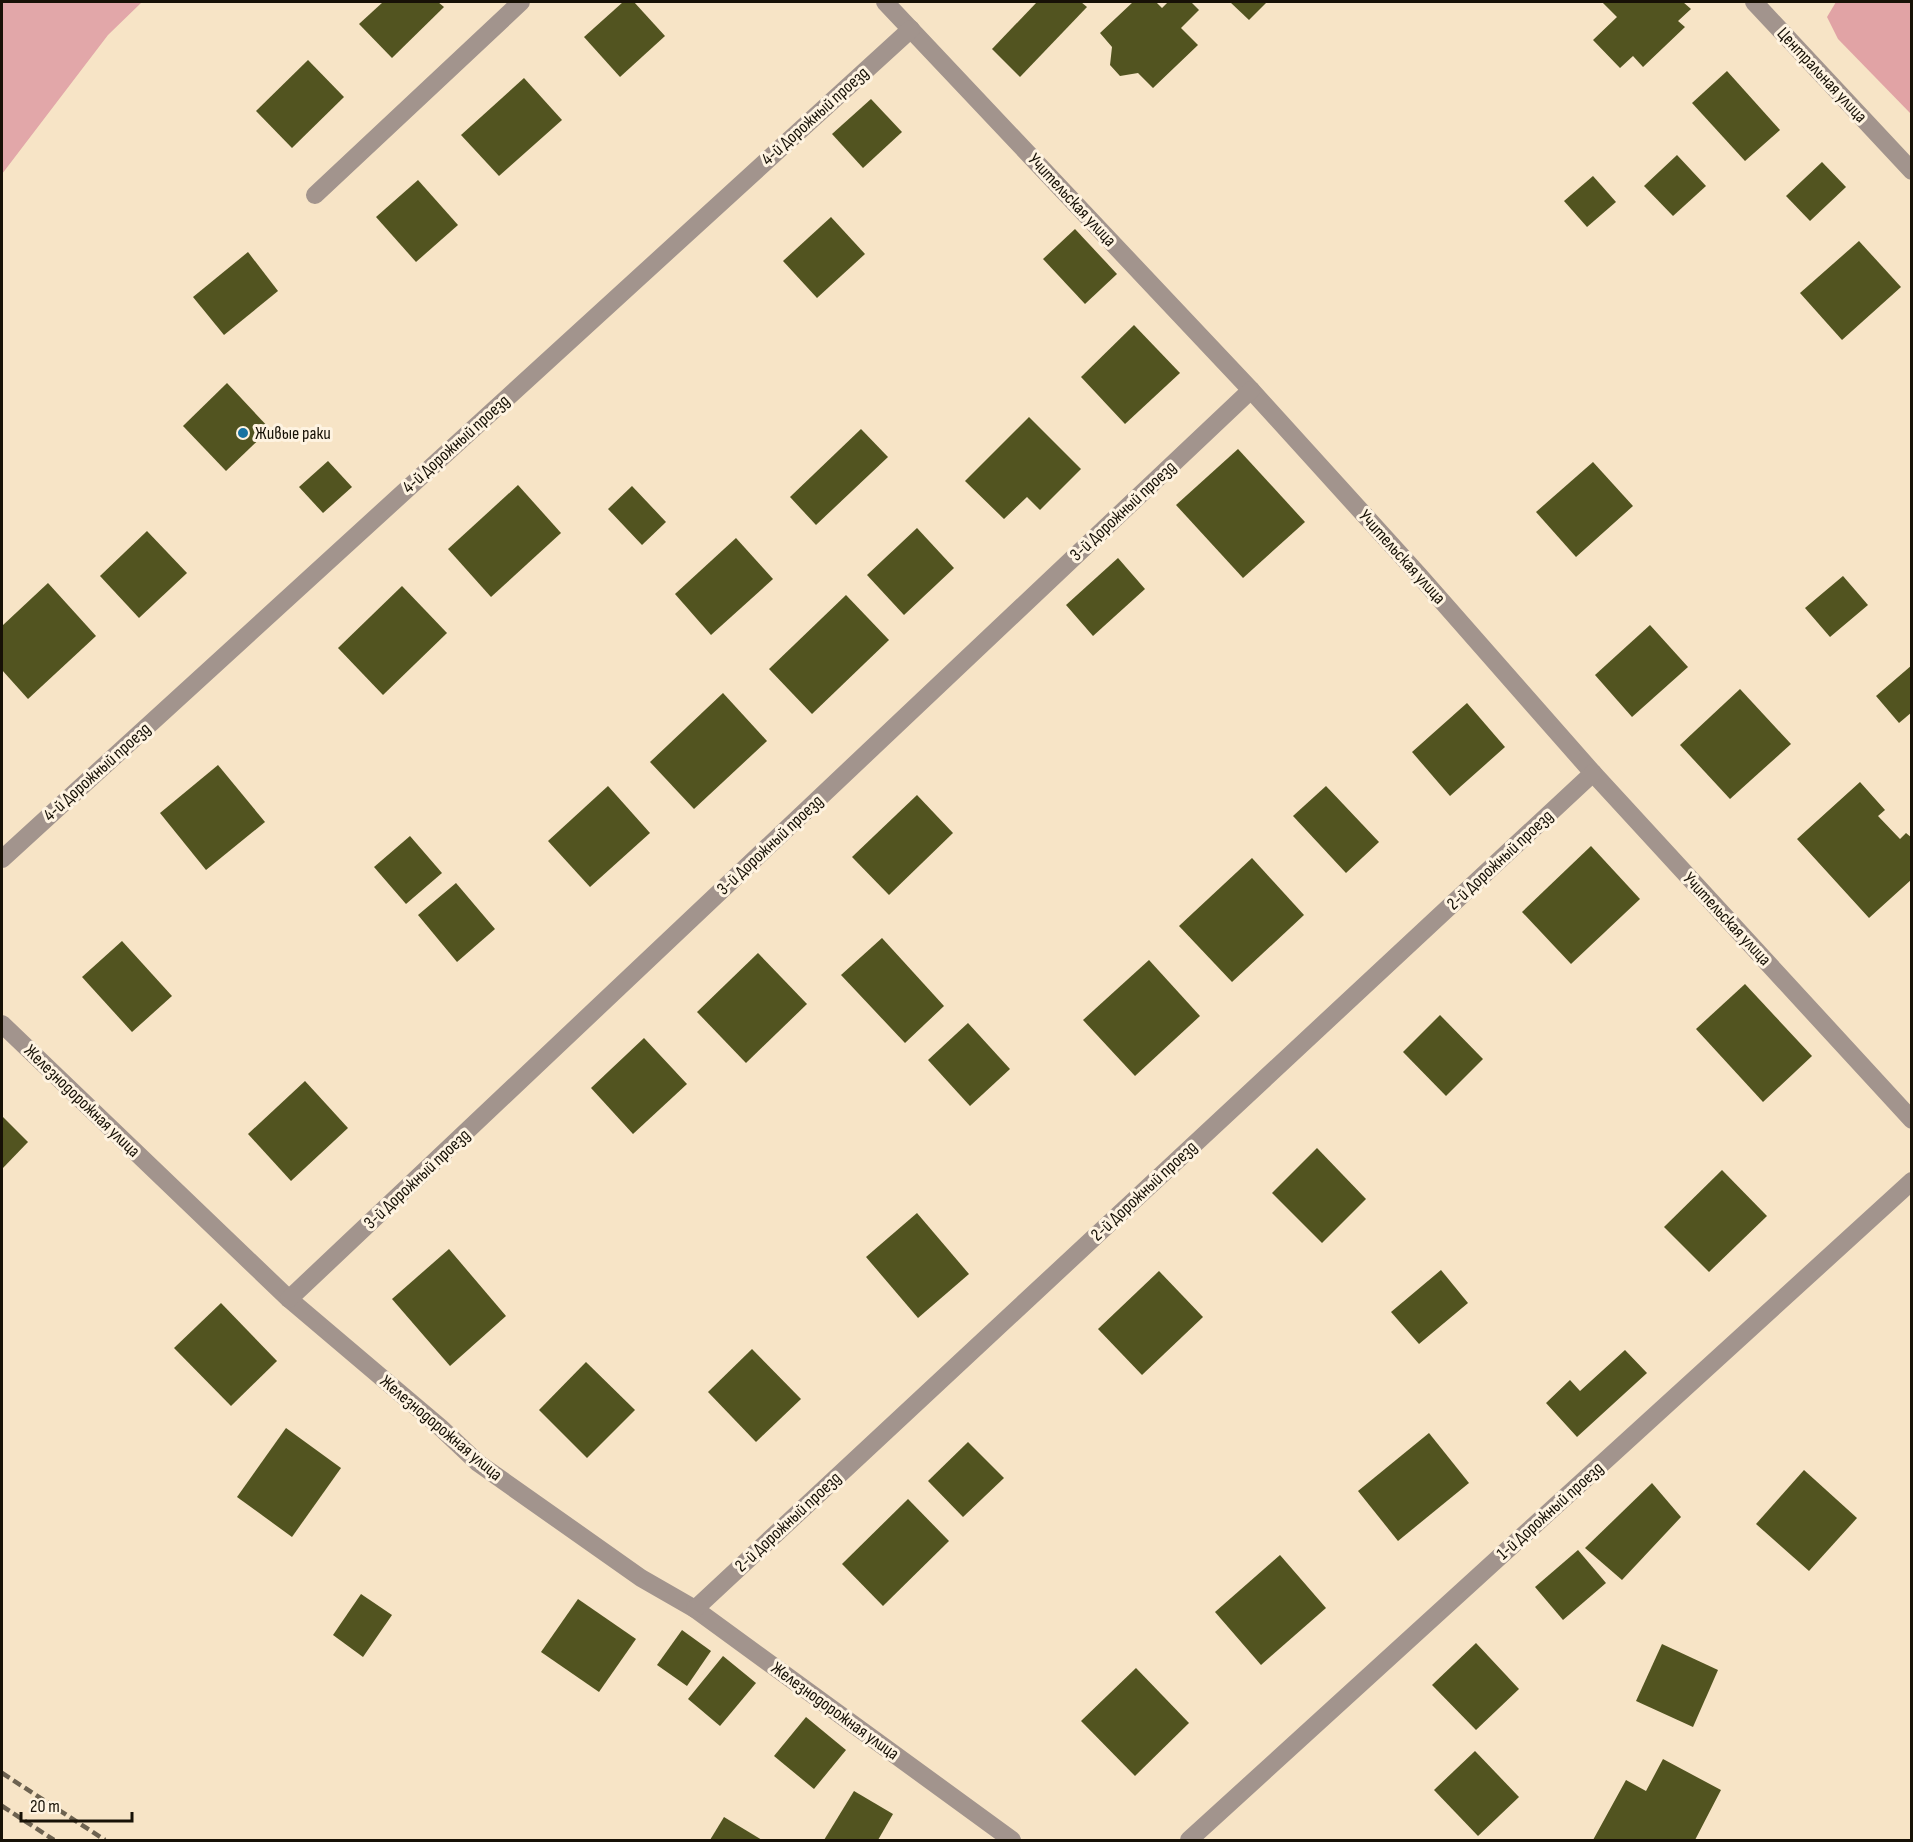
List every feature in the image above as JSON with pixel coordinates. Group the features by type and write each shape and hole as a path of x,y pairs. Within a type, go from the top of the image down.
{"street":[{"path":"315,195 521,2"},
{"name":"Учительская улица","path":"885,2 1251,390 1418,574 1593,773 1911,1120"},
{"name":"Центральная улица","path":"1754,2 1911,171"},
{"name":"4-й Дорожный проезд","path":"2,859 911,29"},
{"name":"3-й Дорожный проезд","path":"289,1299 1251,390"},
{"name":"2-й Дорожный проезд","path":"695,1609 1593,773"},
{"name":"Железнодорожная улица","path":"2,1024 289,1299 440,1427 478,1463 640,1578 695,1609 1012,1840"},
{"name":"1-й Дорожный проезд","path":"1189,1840 1911,1181"}],"shaded area":[{"path":"2,2 142,2 108,35 2,174"},
{"path":"1836,2 1911,2 1911,114 1838,39 1827,17"}],"building":[{"path":"383,2 438,2 444,7 392,58 359,24"},
{"path":"623,2 634,2 665,36 620,77 584,37"},
{"path":"1037,2 1081,2 1087,7 1020,77 992,49"},
{"path":"1133,2 1156,2 1162,8 1168,2 1191,2 1199,10 1181,28 1198,45 1153,88 1138,73 1120,76 1110,65 1112,47 1100,33"},
{"path":"1230,2 1267,2 1249,20"},
{"path":"1602,2 1683,2 1691,9 1678,21 1685,27 1643,67 1633,56 1620,68 1593,40 1617,17"},
{"path":"308,60 344,97 292,148 256,111"},
{"path":"1727,71 1780,130 1745,161 1692,103"},
{"path":"524,78 562,120 499,176 461,135"},
{"path":"871,99 902,132 863,168 832,134"},
{"path":"1677,155 1706,186 1673,216 1644,186"},
{"path":"1822,162 1846,187 1810,221 1786,196"},
{"path":"1593,176 1616,202 1587,227 1564,201"},
{"path":"418,180 458,225 416,262 376,217"},
{"path":"831,217 865,254 817,298 783,261"},
{"path":"1075,229 1117,274 1085,304 1043,259"},
{"path":"1859,241 1901,287 1842,340 1800,293"},
{"path":"248,252 278,291 224,335 193,297"},
{"path":"1134,325 1180,373 1125,424 1081,377"},
{"path":"227,383 270,429 226,471 183,426"},
{"path":"1029,417 1081,469 1040,510 1027,497 1004,519 965,481"},
{"path":"861,429 888,457 816,525 790,497"},
{"path":"1238,449 1305,522 1243,578 1176,505"},
{"path":"328,461 352,487 323,513 299,487"},
{"path":"1593,462 1633,506 1576,557 1536,512"},
{"path":"518,485 561,533 491,597 448,549"},
{"path":"632,486 666,522 642,545 608,509"},
{"path":"917,528 954,568 904,615 867,575"},
{"path":"147,531 187,573 139,618 100,576"},
{"path":"736,538 773,579 711,635 675,594"},
{"path":"1118,558 1145,589 1093,636 1066,605"},
{"path":"1843,576 1868,605 1830,637 1805,608"},
{"path":"48,583 96,636 28,699 2,670 2,626"},
{"path":"402,586 447,633 383,695 338,648"},
{"path":"846,595 889,640 812,714 769,669"},
{"path":"1650,625 1688,667 1632,717 1595,675"},
{"path":"1912,665 1912,712 1899,723 1876,696"},
{"path":"1740,689 1791,744 1730,799 1680,745"},
{"path":"723,693 767,741 694,809 650,762"},
{"path":"1467,703 1505,747 1450,796 1412,752"},
{"path":"218,765 265,822 206,870 160,813"},
{"path":"1860,782 1885,810 1878,816 1900,839 1906,833 1912,838 1912,879 1869,918 1797,839"},
{"path":"608,786 650,833 590,887 548,841"},
{"path":"1326,786 1379,842 1346,873 1293,816"},
{"path":"917,795 953,833 889,895 852,857"},
{"path":"410,836 442,873 406,904 374,867"},
{"path":"1591,846 1640,899 1571,964 1522,912"},
{"path":"1252,858 1304,915 1232,982 1179,926"},
{"path":"456,883 495,929 457,962 418,915"},
{"path":"882,938 944,1006 905,1043 841,975"},
{"path":"122,941 172,996 132,1032 82,977"},
{"path":"758,953 807,1004 746,1063 697,1012"},
{"path":"1149,960 1200,1016 1135,1076 1083,1020"},
{"path":"1745,984 1812,1056 1763,1102 1696,1029"},
{"path":"1440,1015 1483,1059 1446,1096 1403,1052"},
{"path":"968,1023 1010,1069 970,1106 928,1060"},
{"path":"644,1038 687,1084 633,1134 591,1088"},
{"path":"305,1081 348,1128 291,1181 248,1134"},
{"path":"2,1116 28,1142 2,1169"},
{"path":"1317,1148 1366,1199 1322,1243 1272,1193"},
{"path":"1722,1170 1767,1216 1709,1272 1664,1227"},
{"path":"917,1213 969,1274 918,1318 866,1257"},
{"path":"449,1249 506,1316 450,1366 392,1299"},
{"path":"1441,1270 1468,1303 1419,1344 1391,1312"},
{"path":"1159,1271 1203,1317 1142,1375 1098,1329"},
{"path":"221,1303 277,1361 231,1406 174,1348"},
{"path":"752,1349 801,1399 756,1442 708,1392"},
{"path":"1625,1350 1647,1373 1577,1437 1546,1403 1570,1380 1580,1391"},
{"path":"586,1362 635,1410 587,1458 539,1410"},
{"path":"286,1428 341,1468 292,1537 237,1497"},
{"path":"1429,1433 1469,1483 1398,1541 1358,1491"},
{"path":"968,1442 1004,1478 963,1517 928,1481"},
{"path":"1804,1470 1857,1518 1809,1571 1756,1524"},
{"path":"1652,1483 1681,1517 1622,1580 1585,1548"},
{"path":"908,1499 949,1541 883,1606 842,1564"},
{"path":"1578,1550 1606,1583 1563,1620 1535,1587"},
{"path":"1280,1555 1326,1608 1261,1665 1215,1612"},
{"path":"361,1594 392,1615 363,1657 333,1635"},
{"path":"578,1599 636,1639 599,1692 541,1652"},
{"path":"682,1630 711,1651 687,1686 657,1665"},
{"path":"1476,1643 1519,1689 1476,1730 1432,1685"},
{"path":"1662,1644 1718,1670 1693,1727 1636,1701"},
{"path":"723,1656 756,1683 720,1726 688,1699"},
{"path":"1136,1668 1189,1723 1135,1776 1081,1721"},
{"path":"806,1717 846,1750 814,1789 774,1756"},
{"path":"1475,1751 1519,1797 1478,1836 1434,1790"},
{"path":"1663,1759 1721,1790 1695,1840 1593,1840 1626,1780 1646,1791"},
{"path":"854,1791 893,1814 878,1840 824,1840"},
{"path":"724,1817 762,1840 710,1840"}],"railway":[{"path":"2,1773 105,1840"},
{"path":"2,1806 54,1840"}],"place":[{"name":"Живые раки","path":"243,433"}]}
